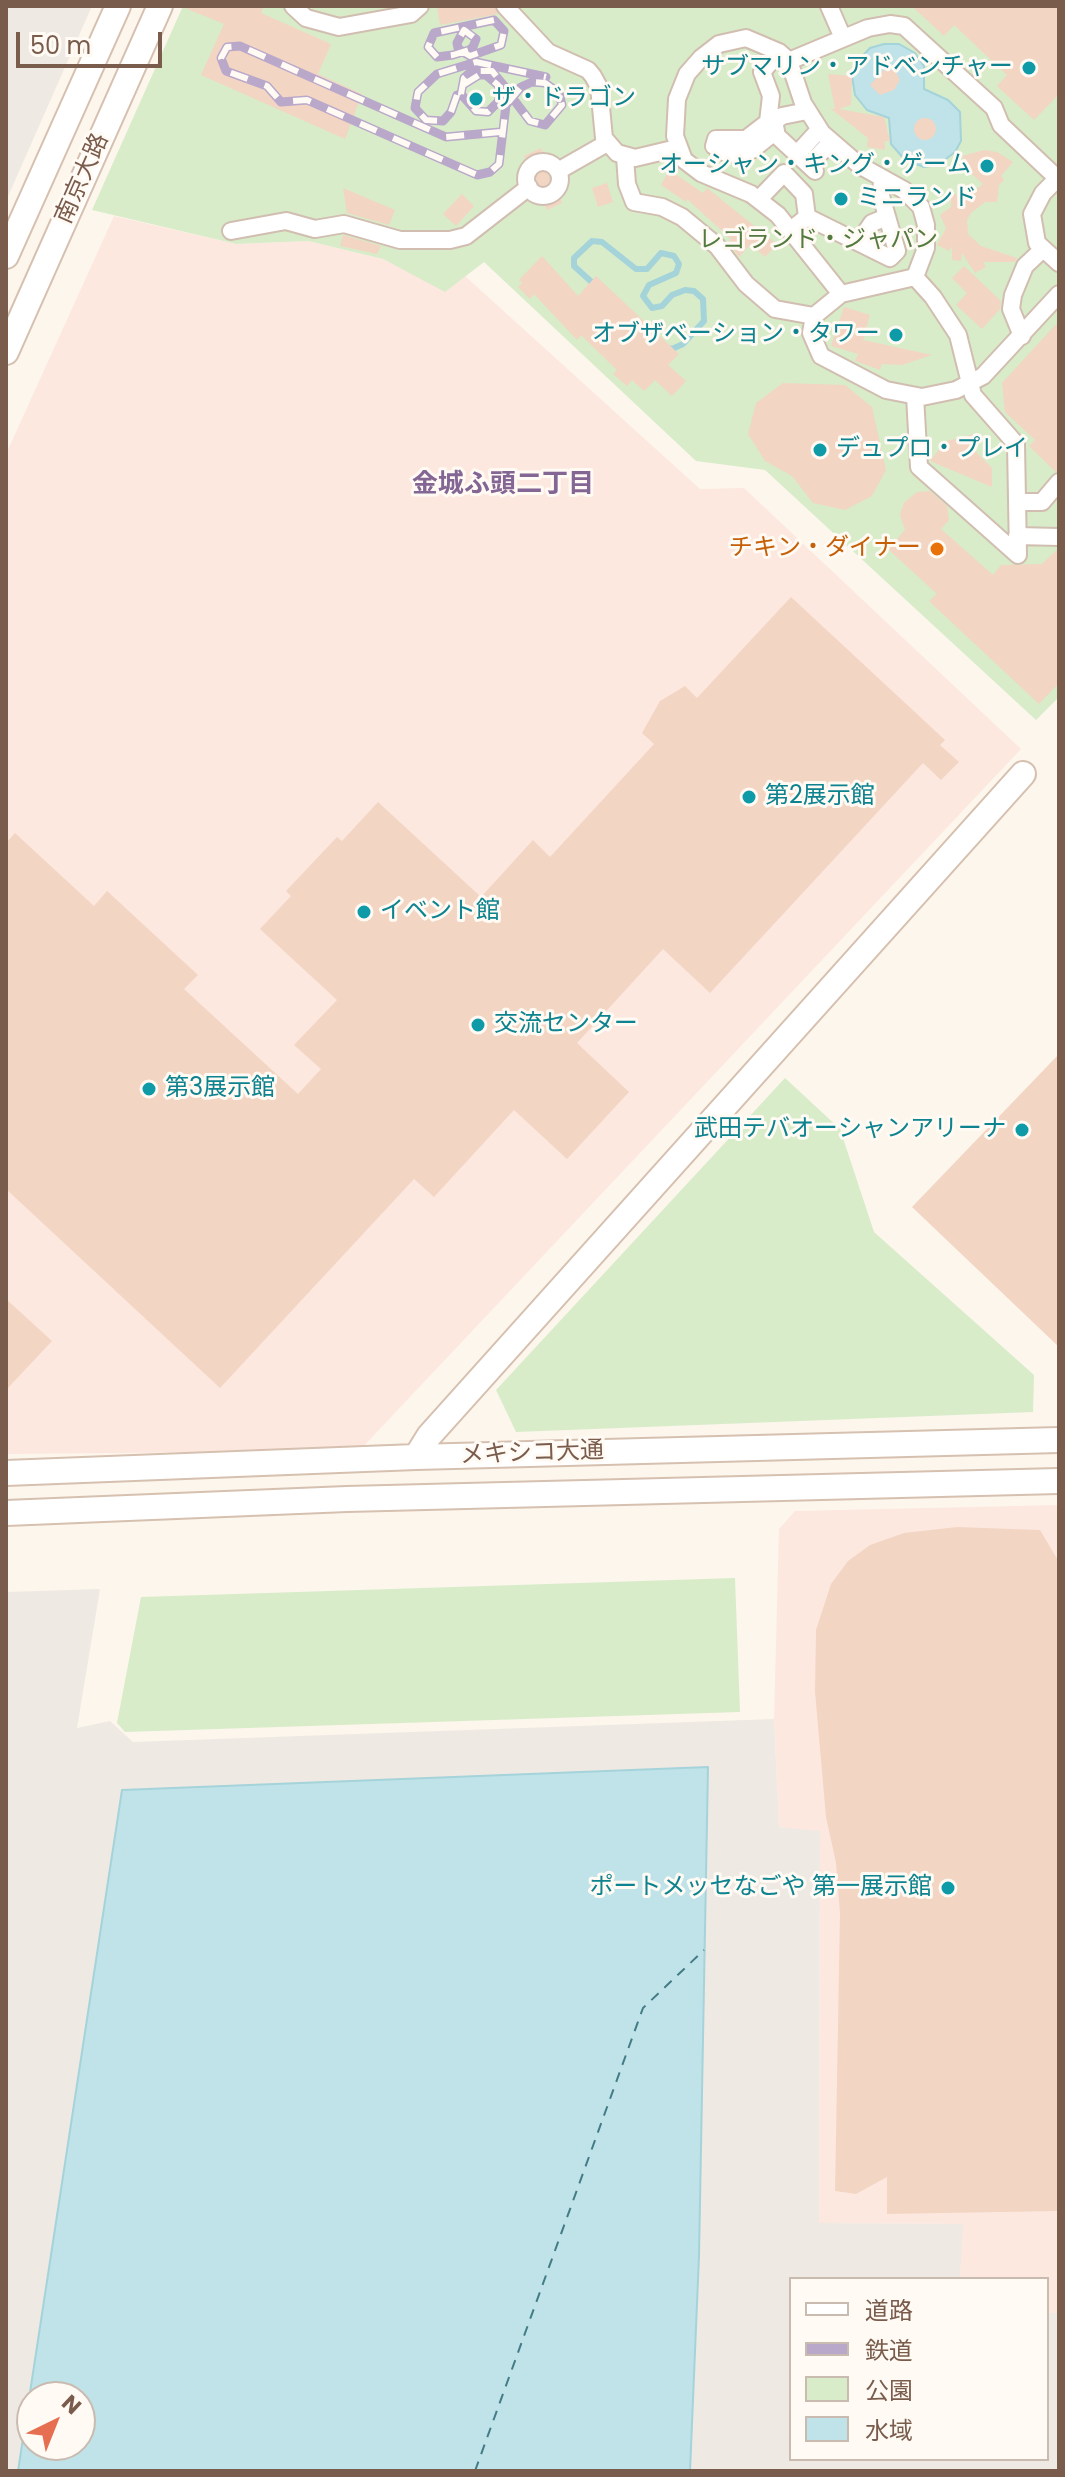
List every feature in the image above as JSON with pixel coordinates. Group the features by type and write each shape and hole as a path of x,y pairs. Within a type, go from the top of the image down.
{"street":[{"name":"南京大路","path":"6,256 118,6"},
{"name":"南京大路","path":"6,352 160,6"},
{"path":"293,6 306,18 339,27 411,14 420,6"},
{"path":"505,6 548,52 588,70 593,76 599,87 600,120 607,143 625,157 635,158 677,148"},
{"path":"829,6 843,38"},
{"path":"825,136 807,163 772,126 771,97 762,72 784,56 881,25 904,26 994,108 1001,125 1058,177 1032,214 1037,243 1059,263"},
{"path":"841,294 792,229 759,199 693,168 677,148 677,99 687,74 719,44 746,38 784,56 807,111 825,136 882,179 913,197 924,215 926,248 915,277"},
{"path":"771,97 798,90"},
{"path":"772,126 792,111 807,111"},
{"path":"231,231 286,221 315,229 344,224 400,240 450,240 466,236 529,187 538,195 550,195 560,182 558,171 607,143"},
{"path":"625,157 627,184 634,202 662,207 682,217 717,246 746,284 775,309 814,316"},
{"path":"759,199 782,174 787,174 804,194 807,217"},
{"path":"807,217 890,258 897,251 879,188 882,179"},
{"path":"792,229 807,217"},
{"path":"859,242 872,223 887,217"},
{"path":"1022,336 1011,309 1017,278 1043,249"},
{"path":"915,277 841,294 814,316 811,333 821,356 886,390 915,396 956,390 1003,358 1059,294"},
{"path":"915,277 933,297 958,335 973,395 993,422 1016,444 1018,555 919,467 915,396"},
{"path":"1017,502 1042,502 1059,482"},
{"path":"1017,536 1059,537"},
{"path":"416,1457 429,1436 1023,774"},
{"name":"メキシコ大通","path":"6,1473 416,1457 1059,1440"},
{"name":"メキシコ大通","path":"6,1513 347,1499 1059,1481"}],"shaded area":[{"path":"6,6 92,6 6,201"},
{"path":"114,216 236,244 308,241 383,259 445,291 465,276 700,489 744,488 1021,749 359,1451 6,1454 6,454"},
{"name":"ポートメッセなごや 第一展示館","path":"1059,1505 1059,2313 1049,2313 1049,2277 960,2277 962,2224 819,2223 820,1832 779,1827 774,1719 779,1529 795,1511"},
{"path":"100,1589 77,1728 110,1721 133,1742 774,1719 779,1827 820,1831 819,2223 963,2224 960,2277 789,2277 789,2461 1049,2461 1049,2313 1059,2313 1059,2471 685,2471 122,1791 32,2381 16,2381 18,2471 6,2471 6,1592"}],"green space":[{"name":"レゴランド・ジャパン","path":"183,6 1059,6 1059,697 1036,720 765,470 696,461 484,262 445,292 383,259 308,241 236,244 92,210"},
{"path":"785,1078 840,1129 874,1232 1034,1375 1033,1412 516,1432 496,1390"},
{"path":"735,1578 740,1712 125,1732 117,1723 141,1597"}],"water":[{"path":"899,44 915,53 924,66 924,89 948,100 960,112 961,141 955,152 938,165 924,167 905,160 891,144 889,118 867,110 855,95 852,76 857,62 870,48"},
{"path":"708,1767 699,2256 690,2471 18,2471 20,2461 96,2461 96,2381 32,2381 122,1790"}],"building":[{"path":"180,6 264,6 261,13 331,44 318,74 362,94 345,139 201,75 224,24"},
{"path":"494,6 498,14 440,25 437,8"},
{"name":"サブマリン・アドベンチャー","path":"912,6 1059,6 1059,94 1034,120 997,86 1007,75 954,25 944,36"},
{"path":"885,69 895,70 900,80 894,90 880,95 870,85"},
{"path":"828,74 852,76 851,105 839,109 884,117 890,141 885,141 885,150 867,147 868,138 830,108 835,109"},
{"path":"925,118 933,121 936,129 933,137 925,140 917,137 914,129 917,121"},
{"path":"541,148 549,165 548,176 555,181 562,203 547,210 538,192 538,181 531,176 524,156"},
{"path":"984,150 997,152 1013,162 1001,176 1004,180 999,185 997,202 985,202 971,213 967,220 968,234 981,246 1017,258 1015,262 983,262 986,267 975,273 962,253 961,261 952,260 952,246 949,251 937,245 946,228 940,215 951,207 951,195 956,194 959,202 970,183 971,193 983,184 962,165 965,162 962,156"},
{"path":"669,170 703,193 707,188 777,244 765,257 751,244 739,257 728,242 731,239 687,199 686,202 661,185"},
{"path":"607,183 613,202 598,207 592,188"},
{"path":"343,188 395,210 389,225 347,213"},
{"path":"462,194 474,206 456,226 443,214"},
{"path":"343,235 381,246 377,254 340,246"},
{"path":"542,256 578,296 596,276 679,354 668,365 686,381 672,396 655,380 644,391 632,380 627,386 613,374 617,370 581,335 577,340 534,294 530,299 518,287 522,283 519,280"},
{"path":"964,266 1001,301 1000,309 982,329 956,305 967,293 952,278"},
{"path":"844,307 870,315 863,340 932,355 902,365 882,364 880,370 855,361 858,354 831,346"},
{"path":"1059,321 1059,471 1056,472 1029,446 1035,440 1005,412 1002,383"},
{"name":"デュプロ・プレイ","path":"783,383 845,385 872,407 886,470 872,496 845,510 813,503 792,476 765,461 748,434 756,403"},
{"path":"975,434 975,451 992,468 992,487 930,461 946,441"},
{"path":"930,491 947,506 949,520 941,529 993,575 1001,565 1042,564 1059,548 1059,683 1039,704 929,601 937,594 888,549 905,530 900,515 904,503 917,492"},
{"path":"791,597 945,740 940,745 959,762 941,780 923,763 710,993 663,949 577,1043 629,1092 567,1159 514,1110 434,1197 414,1179 220,1388 6,1189 6,843 15,833 94,906 107,891 198,975 184,989 298,1094 321,1069 294,1045 337,1000 260,929 291,896 286,891 337,837 342,841 378,802 481,897 533,840 550,857 654,744 642,733 660,701 685,686 697,698"},
{"name":"武田テバオーシャンアリーナ","path":"1059,1054 1059,1347 912,1207"},
{"path":"6,1299 52,1341 6,1390"},
{"name":"ポートメッセなごや 第一展示館","path":"957,1527 1040,1530 1059,1562 1059,2211 887,2214 887,2177 856,2194 835,2191 840,1913 836,1863 826,1817 815,1692 816,1630 831,1584 848,1561 870,1545 904,1533"}],"waterway":[{"path":"592,241 602,242 636,269 647,269 661,253 674,256 679,264 676,273 649,285 643,296 652,308 662,306 672,295 685,290 694,291 703,299 704,321 683,344 672,349 663,347 574,266 574,258 592,241"}],"ferry route":[{"path":"475,2471 643,2008 704,1950"}],"railway":[{"path":"437,57 428,47 434,33 494,20 504,31 501,45 470,56 463,52 458,48 457,43 464,30 476,39 473,47 469,50 453,55 437,57"},
{"path":"500,132 446,137 240,46 227,47 221,58 226,71 267,86 281,102 307,100 477,175 490,172 499,164 506,105 521,87 532,82 545,83 559,93 562,105 545,125 530,121 514,100"},
{"path":"457,95 451,112 443,121 426,120 415,108 418,92 437,74 476,62 546,77"},
{"path":"463,85 479,75 486,75 498,85 501,93 498,102 488,112 476,111 461,94 464,78 472,71 492,71 510,93"}],"place":[{"name":"サブマリン・アドベンチャー","path":"1029,68"},
{"name":"ザ・ドラゴン","path":"476,99"},
{"name":"オーシャン・キング・ゲーム","path":"987,166"},
{"name":"ミニランド","path":"841,199"},
{"name":"オブザベーション・タワー","path":"896,335"},
{"name":"デュプロ・プレイ","path":"820,450"},
{"name":"チキン・ダイナー","path":"937,549"},
{"name":"第2展示館","path":"749,797"},
{"name":"イベント館","path":"364,912"},
{"name":"交流センター","path":"478,1025"},
{"name":"第3展示館","path":"149,1089"},
{"name":"武田テバオーシャンアリーナ","path":"1022,1130"},
{"name":"ポートメッセなごや 第一展示館","path":"948,1888"}],"district":[{"name":"金城ふ頭二丁目","path":"503,485"}]}
